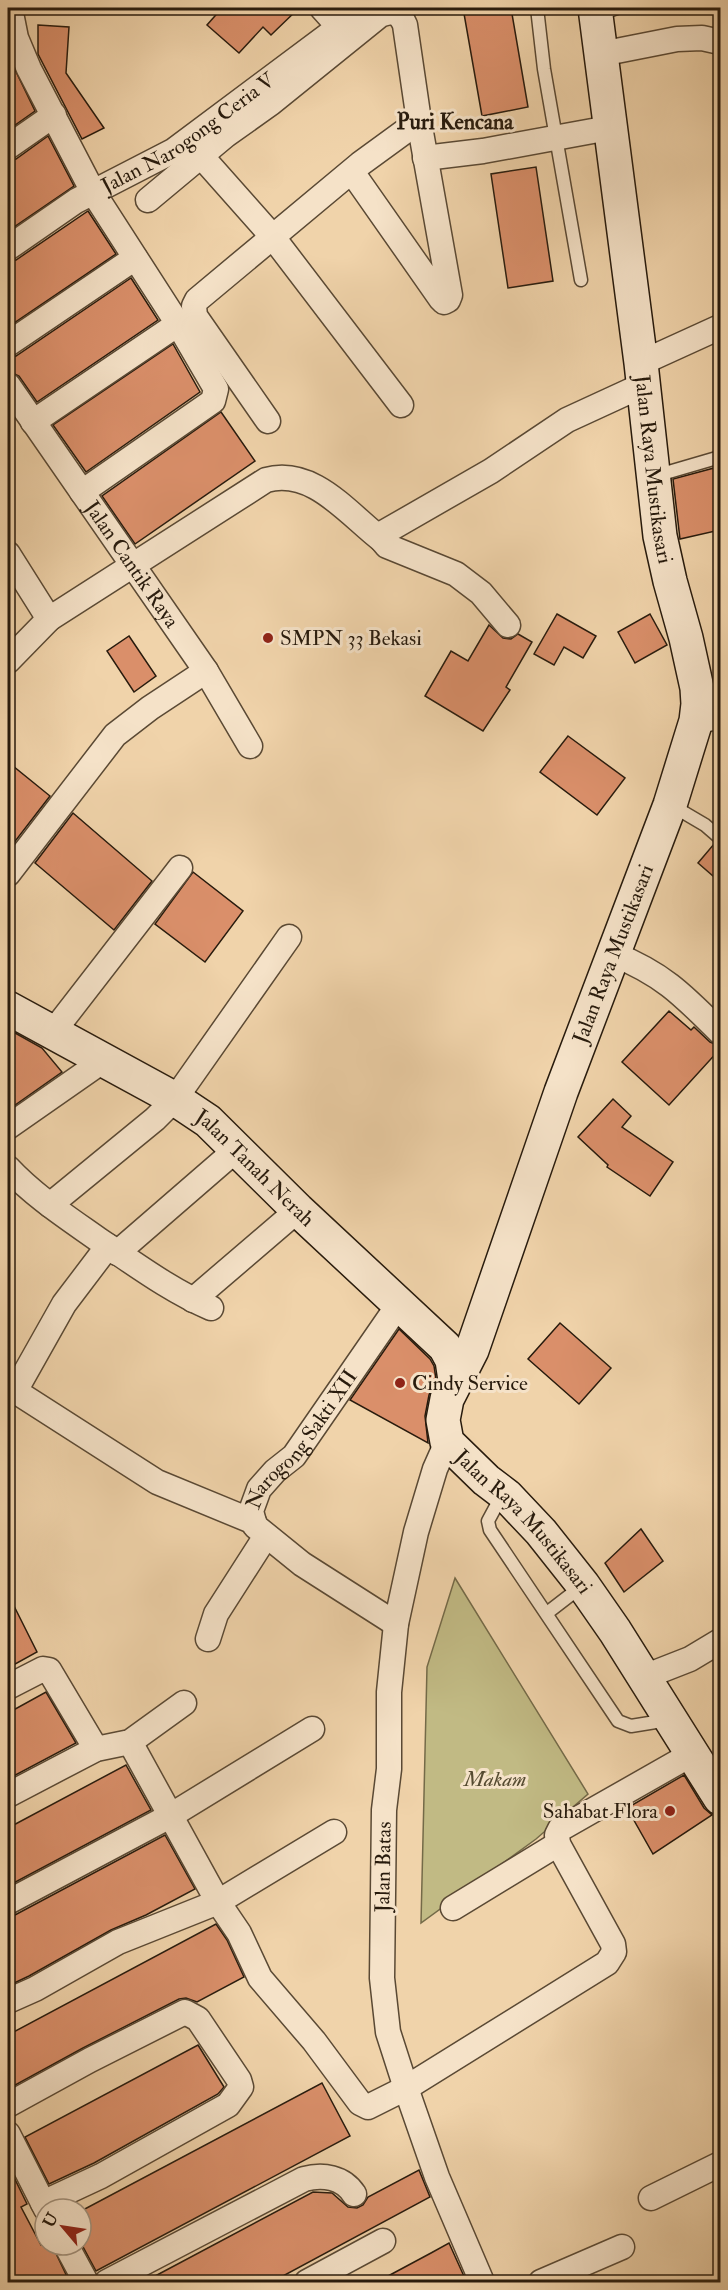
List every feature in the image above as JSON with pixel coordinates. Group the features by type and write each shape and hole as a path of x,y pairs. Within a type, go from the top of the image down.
{"main road":[{"name":"Jalan Raya Mustikasari","path":"603,10 601,54 609,128 664,559 697,688 709,711 670,805 561,1092 472,1350 447,1399 443,1420 447,1442 486,1480 507,1496 541,1532 584,1585 672,1719 720,1798"},
{"name":"Jalan Tanah Nerah","path":"8,1008 175,1099 208,1121 298,1210 446,1347 452,1360 455,1380"}],"street":[{"path":"10,8 12,42 29,69 93,192 178,324 216,389 215,398 82,492"},
{"path":"322,8 339,27"},
{"name":"Jalan Narogong Ceria V","path":"8,248 93,192 173,151 362,8"},
{"path":"148,200 226,135 272,103 380,15 387,12 399,14 405,25 425,158 450,295 444,302 352,172"},
{"path":"601,54 677,39 702,38 720,42"},
{"path":"8,147 54,116"},
{"path":"268,421 195,316 194,306 200,295 419,121"},
{"path":"425,158 483,151 609,128"},
{"path":"202,157 272,236 401,405"},
{"path":"8,344 135,258"},
{"path":"33,422 178,324"},
{"path":"382,540 384,533 491,471 567,420 720,327"},
{"name":"Jalan Cantik Raya","path":"8,385 206,671 250,746"},
{"path":"8,661 49,619 266,480 273,478 294,479 316,487 387,546 456,574 481,593 508,626"},
{"path":"8,554 49,619"},
{"path":"8,874 115,735 150,708 206,671"},
{"path":"53,1032 180,868"},
{"path":"50,1205 155,1119 175,1099 289,937"},
{"path":"613,954 664,980 684,995 720,1032"},
{"path":"8,1127 104,1060"},
{"path":"208,1639 216,1614 260,1529 157,1482 15,1390 64,1304 113,1250 237,1149"},
{"path":"8,1168 50,1205 113,1250 202,1304 298,1210"},
{"name":"Narogong Sakti XII","path":"396,1624 302,1564 260,1529 251,1511 260,1489 275,1471 294,1456 399,1304"},
{"name":"Jalan Batas","path":"447,1442 435,1470 416,1532 396,1624 389,1692 389,1769 384,1810 382,1978 388,2032 406,2088 437,2176 482,2283"},
{"path":"644,1677 690,1659 720,1641"},
{"path":"8,1687 43,1669 49,1670 96,1749"},
{"path":"8,1795 96,1749 130,1742 184,1703"},
{"path":"8,1902 170,1816 312,1729"},
{"path":"130,1742 218,1902 239,1933 260,1978 314,2041 360,2103 368,2108 406,2088 607,1963 614,1952 613,1944 558,1844 557,1835 560,1829 692,1754"},
{"path":"8,2001 35,1989 118,1942 218,1902 334,1832"},
{"path":"453,1908 558,1844"},
{"path":"8,2105 185,2012 198,2019 239,2080 241,2087 228,2105 62,2197"},
{"path":"8,2134 40,2197"},
{"path":"651,2198 720,2164"},
{"path":"107,2283 304,2179 314,2176 338,2180 348,2185 354,2194"},
{"path":"307,2283 383,2241"},
{"path":"541,2283 622,2247"},
{"path":"72,2257 86,2283"}],"lane":[{"path":"537,8 544,69 580,280"},
{"path":"652,477 720,457"},
{"path":"670,805 705,825 720,838"},
{"path":"507,1496 495,1508 488,1521 490,1530 618,1721 631,1726 672,1719"},
{"path":"547,1613 584,1585"}],"green space":[{"name":"Makam","path":"455,1578 588,1794 536,1839 421,1923 427,1667"}],"building":[{"path":"222,8 299,8 271,35 263,27 239,53 207,25"},
{"path":"463,8 511,8 528,107 482,116"},
{"path":"38,25 69,27 66,73 104,128 82,139 38,54"},
{"path":"8,55 35,111 8,130"},
{"path":"48,136 74,186 8,231 8,161 16,159"},
{"path":"536,167 553,281 508,288 491,174"},
{"path":"88,211 116,254 8,327 8,262 16,260"},
{"path":"131,278 158,320 37,402 19,376 8,371 8,358 16,356"},
{"path":"173,344 200,392 86,472 53,425"},
{"path":"221,412 255,461 135,544 102,496"},
{"path":"714,468 720,498 720,530 680,539 673,479"},
{"path":"557,614 596,636 583,658 564,647 554,665 534,654"},
{"path":"650,614 667,645 635,663 618,632"},
{"path":"489,625 503,638 511,639 518,634 532,642 506,687 510,690 483,731 425,696 451,651 468,661"},
{"path":"129,636 156,676 134,692 107,651"},
{"path":"568,736 625,778 597,815 540,772"},
{"path":"8,762 50,796 13,844 8,840"},
{"path":"73,813 152,881 114,930 35,863"},
{"path":"714,844 720,846 720,882 698,863"},
{"path":"193,872 243,911 205,962 155,924"},
{"path":"669,1011 691,1030 694,1027 710,1042 720,1046 720,1049 669,1105 622,1062"},
{"path":"8,1029 42,1048 62,1072 8,1110"},
{"path":"613,1099 631,1116 622,1127 673,1162 650,1196 607,1167 608,1165 578,1137"},
{"path":"560,1323 611,1368 579,1404 528,1359"},
{"name":"Cindy Service","path":"399,1329 430,1359 434,1366 436,1379 429,1395 425,1416 428,1443 350,1400"},
{"path":"641,1529 663,1561 624,1592 605,1563"},
{"path":"8,1594 37,1652 8,1668"},
{"path":"46,1692 76,1743 8,1779 8,1713"},
{"path":"126,1765 151,1810 8,1886 8,1828"},
{"name":"Sahabat Flora","path":"684,1775 704,1808 712,1815 653,1854 627,1808"},
{"path":"165,1835 195,1889 146,1915 111,1930 8,1986 8,1916 15,1915"},
{"path":"216,1924 227,1940 244,1977 197,2002 186,1998 179,1999 8,2089 8,2035"},
{"path":"198,2045 224,2087 218,2094 94,2163 49,2184 25,2137"},
{"path":"322,2083 350,2136 96,2271 88,2257 93,2257 93,2205"},
{"path":"8,2165 27,2204 21,2207 33,2230 33,2257 58,2257 70,2283 8,2283"},
{"path":"419,2170 430,2197 270,2283 142,2283 313,2192 332,2193 348,2207 357,2208 363,2205 368,2197"},
{"path":"449,2243 467,2283 375,2283 431,2253"}],"place":[{"name":"SMPN 33 Bekasi","path":"268,638"},
{"name":"Cindy Service","path":"400,1383"},
{"name":"Sahabat Flora","path":"670,1811"}],"district":[{"name":"Puri Kencana","path":"455,121"}]}
